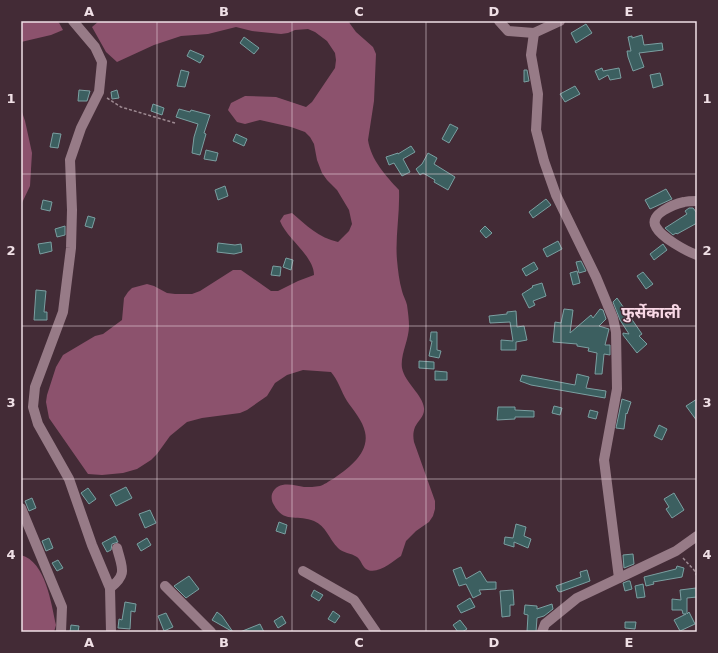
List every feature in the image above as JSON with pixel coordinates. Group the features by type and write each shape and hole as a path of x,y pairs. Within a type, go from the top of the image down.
{"street":[{"path":"73,21 96,46 102,62 99,92 81,128 70,160 72,210 71,248 63,312 35,387 33,407 38,424 69,479 92,545 110,588 111,632"},
{"path":"499,21 508,31 534,33 560,21"},
{"path":"534,33 531,55 538,94 536,130 544,161 556,195 596,278 613,318 616,332 617,389 604,460 619,578"},
{"path":"697,201 685,202 666,208 654,220 658,231 697,256"},
{"path":"21,508 62,606 61,632"},
{"path":"542,632 545,624 577,598 676,551 697,536"},
{"path":"110,588 120,580 123,570 117,548"},
{"path":"303,571 354,600 376,632"},
{"path":"165,586 211,632"}],"path":[{"path":"99,92 121,107 175,123"},
{"path":"676,551 694,570 697,576"}],"shaded area":[{"path":"21,21 58,21 63,30 51,35 21,42"},
{"path":"99,21 348,21 356,32 373,47 376,54 374,101 368,140 372,154 376,161 399,190 397,260 402,293 407,305 409,326 408,337 402,358 402,368 407,379 423,403 424,411 415,427 414,442 435,501 433,516 429,522 416,531 406,541 401,556 385,567 375,571 366,569 357,557 338,548 322,526 318,523 308,519 292,518 282,515 272,501 272,494 274,490 282,485 286,484 310,487 325,484 351,465 364,447 366,440 362,424 347,401 336,378 331,372 303,370 287,375 275,383 267,396 247,410 240,413 202,418 187,422 170,436 151,460 137,469 123,473 102,475 88,474 49,418 46,402 47,395 56,367 63,355 95,336 103,334 122,320 124,298 132,288 147,284 167,293 192,294 200,291 233,270 241,270 271,291 278,291 314,275 310,261 283,228 280,221 284,215 292,213 319,234 338,242 349,231 352,224 349,210 337,190 322,173 317,160 314,144 305,132 291,127 260,120 245,124 237,122 228,110 231,103 245,96 276,97 306,107 312,102 335,68 335,53 327,41 315,32 308,29 295,30 281,34 252,31 236,27 208,34 181,36 154,45 117,62 106,52 92,27"},
{"path":"21,109 32,153 30,186 21,205"},
{"path":"21,555 29,559 42,574 46,584 56,625 54,632 21,632"}],"building":[{"path":"586,24 592,33 576,43 571,33"},
{"path":"642,35 644,45 662,43 663,50 639,53 644,67 633,71 627,51 631,51 628,37 632,36 632,38"},
{"path":"244,37 259,48 254,54 240,43"},
{"path":"190,50 204,56 200,63 187,56"},
{"path":"602,68 603,71 619,68 621,78 610,80 608,75 599,80 595,71"},
{"path":"181,70 189,72 185,87 177,86"},
{"path":"524,70 527,70 529,81 524,82"},
{"path":"660,73 663,85 653,88 650,75"},
{"path":"575,86 580,94 565,102 560,94"},
{"path":"79,90 90,91 87,101 78,101"},
{"path":"117,90 119,98 112,99 111,92"},
{"path":"153,104 164,108 162,115 151,111"},
{"path":"179,109 190,112 191,110 210,115 204,133 206,134 200,155 192,153 194,137 198,124 176,117"},
{"path":"450,124 458,128 449,143 442,139"},
{"path":"53,133 61,134 58,148 50,147"},
{"path":"236,134 247,139 244,146 233,141"},
{"path":"411,146 415,152 403,159 410,172 402,176 394,163 389,165 386,157 398,154"},
{"path":"206,150 218,153 216,161 204,159"},
{"path":"428,153 437,158 434,164 455,177 448,190 434,182 435,180 423,173 420,175 416,169 422,164"},
{"path":"225,186 228,196 218,200 215,190"},
{"path":"666,189 672,199 650,209 645,200"},
{"path":"546,199 551,205 533,218 529,212"},
{"path":"43,200 52,202 50,211 41,209"},
{"path":"689,208 693,208 697,213 697,223 673,235 665,228 687,214 685,211"},
{"path":"88,216 95,218 92,228 85,226"},
{"path":"65,226 65,235 57,237 55,229"},
{"path":"485,226 492,233 486,238 480,231"},
{"path":"558,241 562,249 547,257 543,249"},
{"path":"51,242 52,251 40,254 38,244"},
{"path":"218,243 235,245 241,244 242,252 234,254 217,252"},
{"path":"663,244 667,250 654,260 650,254"},
{"path":"286,258 293,260 291,270 283,267"},
{"path":"581,261 586,271 579,273 576,262"},
{"path":"534,262 538,269 526,276 522,269"},
{"path":"273,266 281,267 280,276 271,275"},
{"path":"577,271 580,283 573,285 570,273"},
{"path":"643,272 653,284 646,289 637,276"},
{"path":"542,283 546,296 533,301 535,305 529,308 522,294 533,287 532,286"},
{"path":"36,290 46,291 44,312 47,312 47,320 34,320"},
{"path":"617,298 642,334 639,336 647,344 637,353 623,335 623,333 629,334 620,320 613,302"},
{"path":"564,309 573,310 570,333 591,315 593,318 600,309 603,310 606,319 599,326 609,329 605,345 610,345 610,355 604,354 602,374 595,374 597,353 588,351 589,348 577,346 577,344 553,342 555,322 561,323"},
{"path":"516,311 517,327 524,326 527,340 516,342 516,350 501,350 501,340 513,341 510,322 490,323 489,316 507,314 507,312"},
{"path":"431,332 437,332 437,350 441,351 439,358 429,356 432,341 430,341"},
{"path":"419,361 434,362 434,369 419,368"},
{"path":"435,371 447,372 447,380 435,380"},
{"path":"577,374 589,377 586,388 606,391 605,398 531,385 520,381 522,375 575,385"},
{"path":"622,399 631,402 627,414 626,413 624,429 616,428"},
{"path":"697,399 697,421 686,406"},
{"path":"554,406 562,408 560,415 552,413"},
{"path":"498,407 515,407 515,410 534,411 534,417 515,417 515,419 497,420"},
{"path":"590,410 598,412 596,419 588,417"},
{"path":"659,425 667,429 662,440 654,436"},
{"path":"126,487 132,498 116,506 110,495"},
{"path":"88,488 96,499 89,504 81,493"},
{"path":"674,493 684,510 672,518 666,509 669,507 664,499"},
{"path":"32,498 36,508 29,511 25,501"},
{"path":"150,510 156,523 145,528 139,514"},
{"path":"279,522 287,525 285,534 276,531"},
{"path":"516,524 526,527 524,536 531,539 528,548 514,542 514,547 504,544 505,537 513,538"},
{"path":"115,536 118,542 112,544 111,550 107,552 102,543"},
{"path":"49,538 53,548 46,551 42,541"},
{"path":"147,538 151,545 141,551 137,544"},
{"path":"633,554 634,564 624,568 623,555"},
{"path":"58,560 63,568 57,571 52,563"},
{"path":"677,566 684,568 682,577 653,582 654,584 646,586 644,577 676,569"},
{"path":"461,567 466,579 480,571 487,582 496,582 496,589 479,590 481,594 473,598 466,584 459,586 453,570"},
{"path":"587,570 590,581 560,592 558,591 556,586 581,577 580,572"},
{"path":"189,576 199,589 186,598 174,586"},
{"path":"630,581 632,589 625,591 623,583"},
{"path":"643,584 645,597 637,598 635,586"},
{"path":"696,588 697,597 687,598 687,614 689,612 695,624 680,631 674,620 686,614 683,614 682,610 672,610 672,599 681,600 680,590"},
{"path":"314,590 323,595 319,601 311,596"},
{"path":"513,590 514,605 510,605 510,616 502,617 500,591"},
{"path":"470,598 475,607 461,613 457,606"},
{"path":"125,602 136,604 135,612 131,611 130,629 118,628 119,619 122,620"},
{"path":"552,604 553,609 544,616 537,618 536,632 527,632 528,615 524,614 525,605 537,606 537,609"},
{"path":"333,611 340,616 335,623 328,619"},
{"path":"217,612 222,616 233,632 212,620"},
{"path":"166,613 173,627 164,631 158,616"},
{"path":"282,616 286,623 278,628 274,621"},
{"path":"460,620 467,629 462,632 458,632 453,625"},
{"path":"625,622 636,622 635,629 625,628"},
{"path":"260,624 264,632 240,632"},
{"path":"71,625 79,626 78,632 70,632"}],"district":[{"name":"फुर्सेकाली","path":"651,312"}]}
